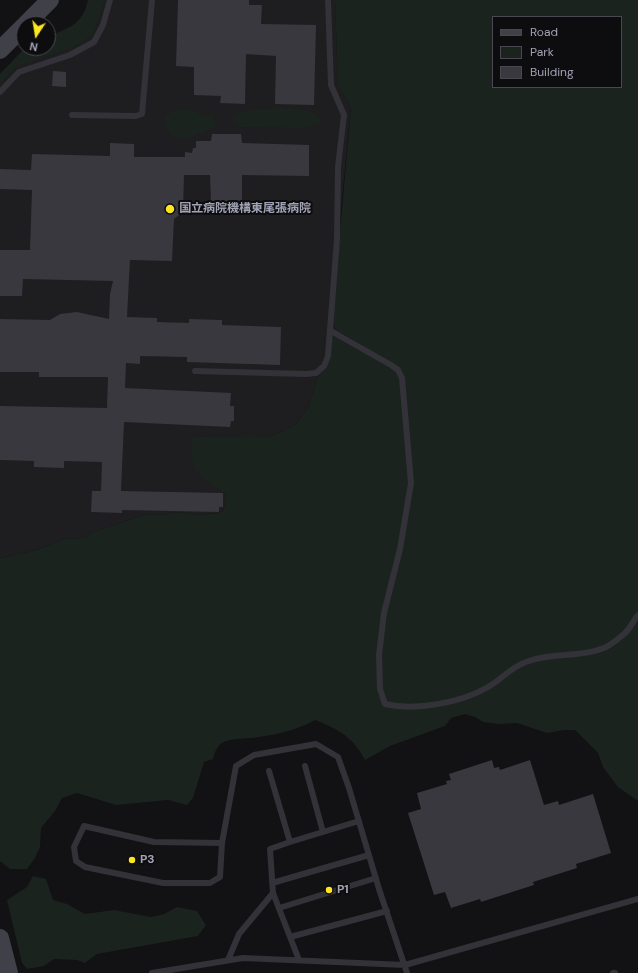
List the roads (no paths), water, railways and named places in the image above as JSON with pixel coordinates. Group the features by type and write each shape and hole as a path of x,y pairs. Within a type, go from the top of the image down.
{"main road":[{"path":"34,16 50,0"},
{"path":"0,50 16,34"},
{"path":"0,938 9,973"}],"lane":[{"path":"0,92 19,72 70,55 94,42 103,25 110,0"},
{"path":"72,115 136,116 142,114 152,0"},
{"path":"195,371 316,373 324,366 326,361 331,331 337,239 338,167 344,115 331,85 328,0"},
{"path":"331,331 398,370 402,378 411,483 400,548 384,613 379,655 380,689 385,704 398,707 420,707 464,698 489,687 497,679 524,662 553,655 602,649 625,633 638,614"},
{"path":"222,843 154,842 84,826 74,847 76,862 85,867 163,883 210,883 220,877 222,843 236,766 254,755 316,744 338,757 407,973"},
{"path":"305,766 323,832"},
{"path":"269,771 290,842"},
{"path":"299,960 273,893 270,849 359,821"},
{"path":"272,883 369,855"},
{"path":"279,908 376,878"},
{"path":"228,960 238,934 273,893"},
{"path":"152,973 243,958 405,965 638,899"},
{"path":"290,937 387,911"}],"place":[{"name":"国立病院機構東尾張病院","path":"170,209"},
{"name":"P3","path":"132,860"},
{"name":"P1","path":"329,890"}]}
